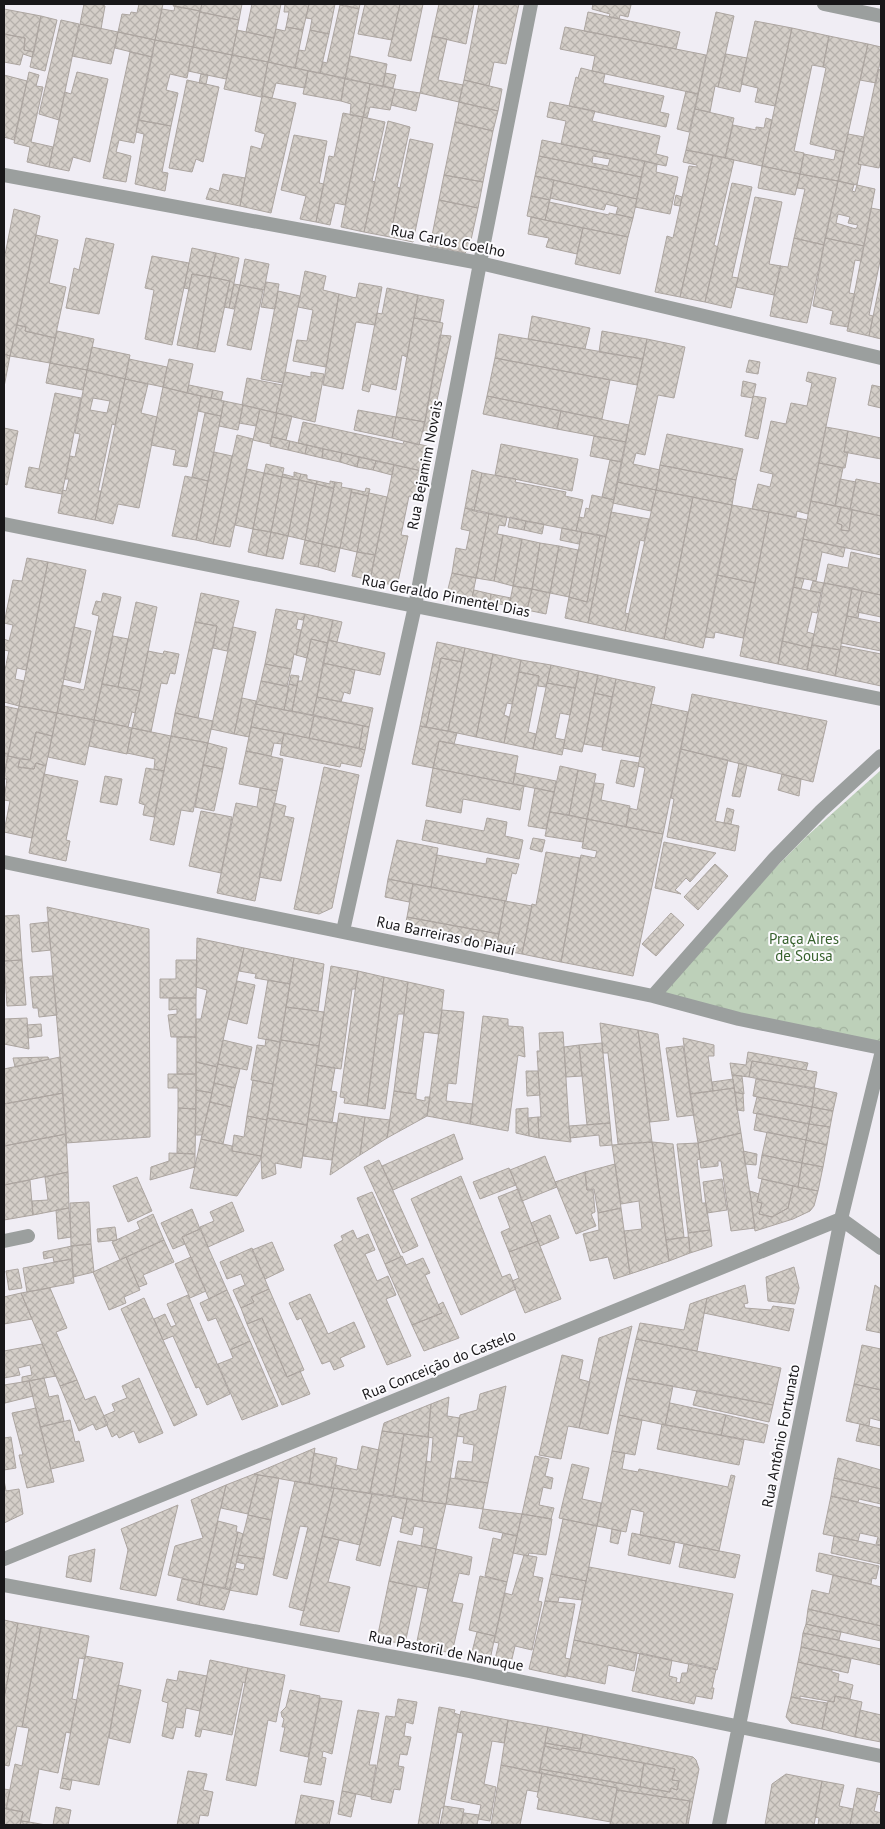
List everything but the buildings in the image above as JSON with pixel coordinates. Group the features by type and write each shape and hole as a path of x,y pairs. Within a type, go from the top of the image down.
{"street":[{"name":"Rua Bejamim Novais","path":"343,932 415,606 531,4"},
{"path":"833,5 881,16"},
{"name":"Rua Carlos Coelho","path":"4,175 480,263 881,358"},
{"name":"Rua Geraldo Pimentel Dias","path":"4,524 881,699"},
{"path":"653,996 774,859 821,811 881,756"},
{"name":"Rua Barreiras do Piauí","path":"4,862 653,996 740,1019 881,1048"},
{"name":"Rua Antônio Fortunato","path":"719,1825 841,1219 881,1055"},
{"path":"841,1219 881,1248"},
{"name":"Rua Conceição do Castelo","path":"4,1560 841,1219"},
{"path":"4,1241 28,1236"},
{"name":"Rua Pastoril de Nanuque","path":"4,1585 470,1671 881,1756"}],"green space":[{"name":"Praça Aires de Sousa","path":"881,770 880,1042 646,998 807,836"}]}
